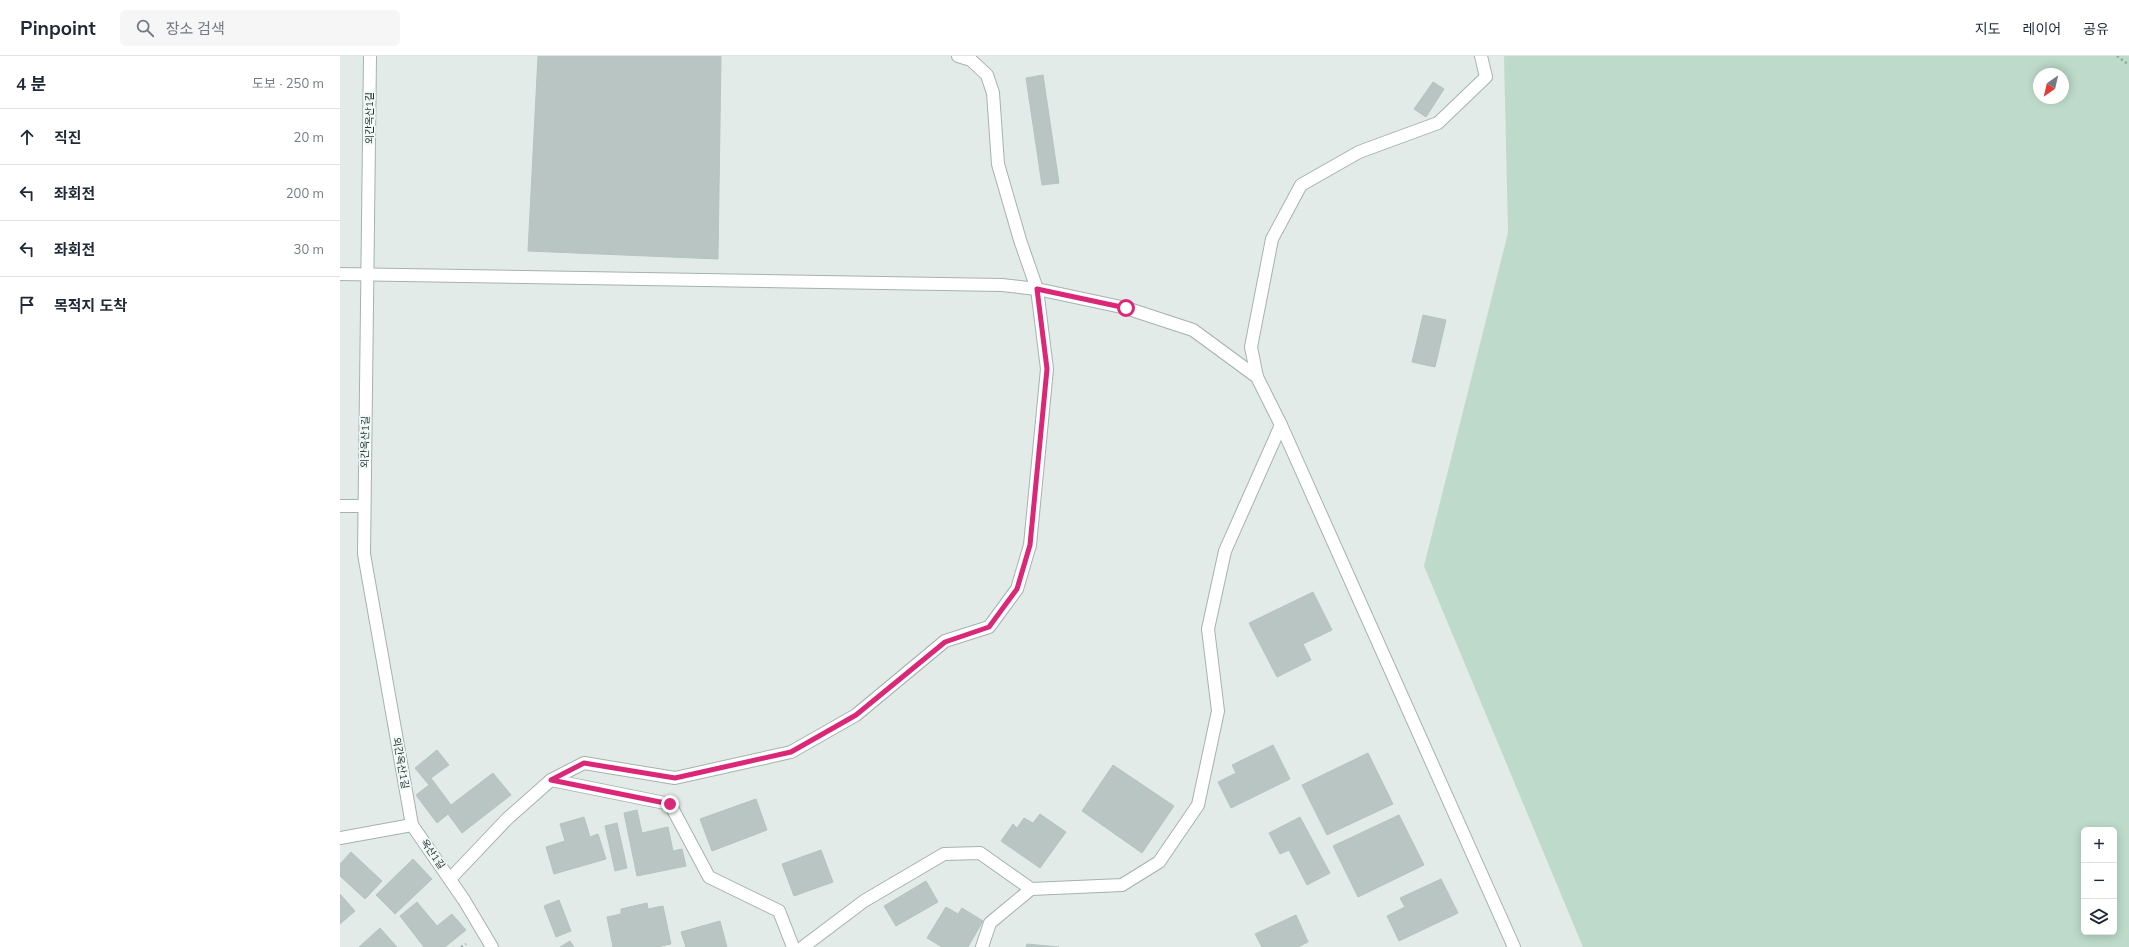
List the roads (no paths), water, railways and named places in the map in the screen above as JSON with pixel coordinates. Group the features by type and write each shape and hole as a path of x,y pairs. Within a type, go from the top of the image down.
{"street":[{"name":"외간옥산1길","path":"370,56 364,554 412,825"},
{"path":"450,879 508,818 551,780 584,763 675,778 791,752 856,715 945,642 989,627 1017,589 1030,545 1047,369 1037,289 1020,240 998,164 993,93 987,75 971,60 958,56"},
{"path":"1481,56 1486,77 1438,123 1359,152 1301,185 1272,239 1251,347 1257,377 1281,426 1514,947"},
{"path":"340,274 368,273 994,285 1037,289 1126,308 1193,330 1257,377"},
{"path":"982,947 990,923 1031,889 1122,885 1159,862 1198,805 1218,711 1208,629 1225,551 1281,426"},
{"path":"340,506 364,506"},
{"path":"551,780 670,804 709,877 779,911 793,947"},
{"path":"340,838 412,825"},
{"name":"옥산1길","path":"412,825 450,879 492,947"},
{"path":"803,947 864,901 944,854 980,853 1031,889"}]}
